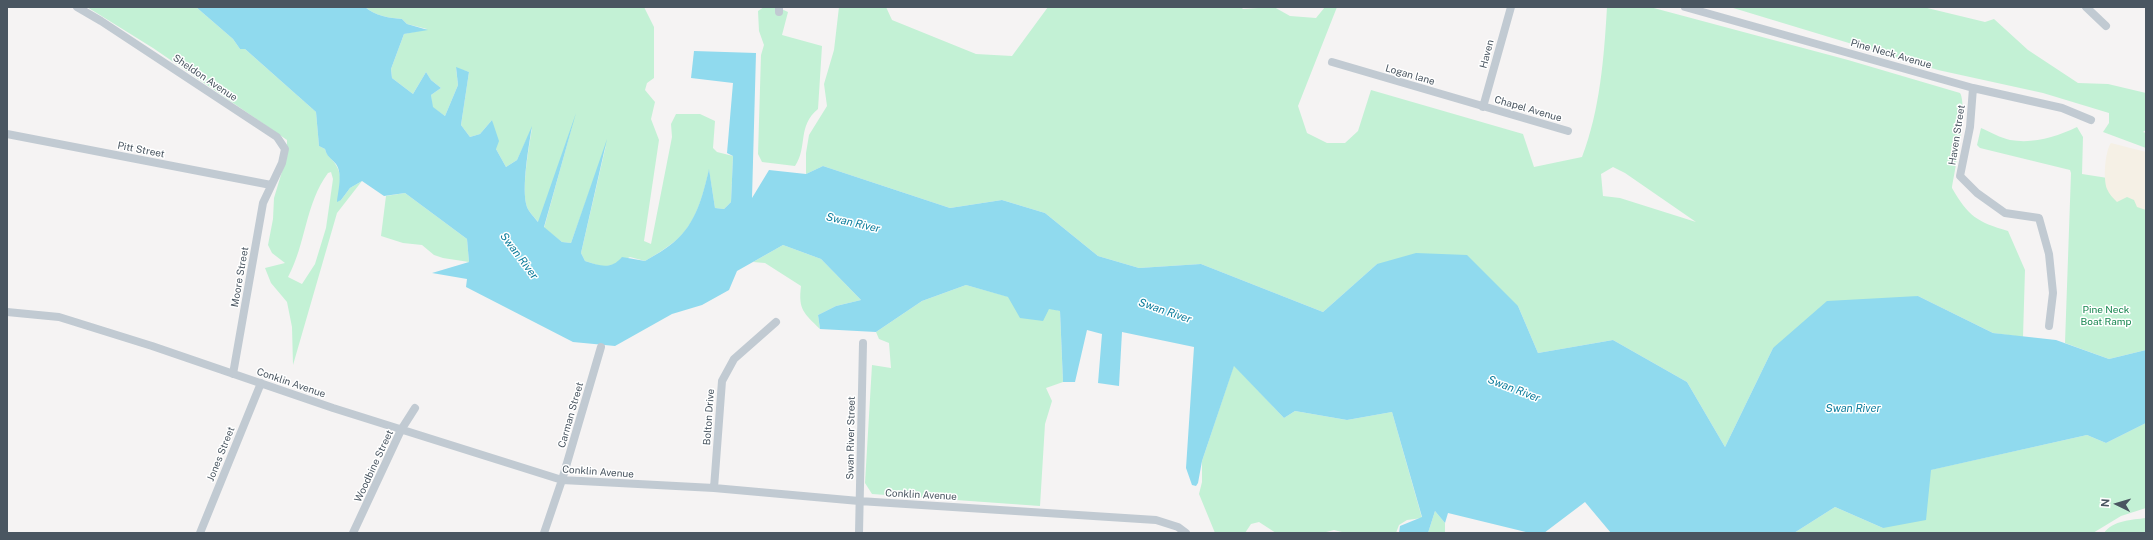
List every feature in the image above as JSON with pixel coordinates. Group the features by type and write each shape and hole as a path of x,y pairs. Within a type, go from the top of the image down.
{"street":[{"name":"Sheldon Avenue","path":"77,7 101,21 276,138 285,149 282,163 271,185"},
{"name":"Haven","path":"1483,107 1511,7"},
{"name":"Pine Neck Avenue","path":"1685,7 1973,88 2062,108 2091,120"},
{"path":"2086,7 2106,26"},
{"name":"Logan lane","path":"1332,62 1483,107"},
{"name":"Haven Street","path":"1973,88 1970,127 1960,176 1977,193 2005,213 2039,218 2048,254 2053,293 2049,326"},
{"name":"Chapel Avenue","path":"1483,107 1568,131"},
{"name":"Pitt Street","path":"7,134 271,185"},
{"name":"Moore Street","path":"233,374 263,203 271,185"},
{"name":"Conklin Avenue","path":"7,312 59,317 401,430 562,480 714,488 859,501 1156,520 1178,527 1186,533"},
{"name":"Bolton Drive","path":"714,488 722,381 734,359 776,322"},
{"name":"Swan River Street","path":"859,533 863,343"},
{"name":"Carman Street","path":"544,533 562,480 601,347"},
{"name":"Jones Street","path":"200,533 261,383"},
{"name":"Woodbine Street","path":"353,533 401,430 415,408"}],"green space":[{"path":"87,7 196,7 233,39 240,49 245,49 316,112 319,146 325,149 338,169 341,182 341,200 350,188 362,181 337,213 293,365 292,327 287,302 271,283 265,268 285,263 272,253 268,245 273,219 274,198 287,155 287,140 153,48","holes":["331,172 333,179 326,228 315,264 302,284 288,277 299,251 310,211 320,185 328,173"]},
{"path":"365,7 644,7 654,27 654,78 647,83 645,90 655,102 651,119 659,140 644,241 651,244 672,137 671,124 676,114 700,114 715,121 713,148 717,152 733,156 731,202 724,209 715,208 709,170 698,209 682,235 671,245 645,261 630,257 616,264 603,267 585,261 581,253 606,145 571,243 562,242 544,228 573,123 539,223 528,209 525,200 526,168 532,128 517,160 506,167 496,149 492,120 480,134 470,137 461,125 469,72 456,68 458,85 445,116 432,107 431,95 441,88 431,80 426,72 413,94 392,78 391,69 404,34 427,29 407,24 402,19 378,14"},
{"path":"764,7 777,7 788,12 782,35 822,46 818,109 807,122 799,159 795,166 762,162 758,154 761,55 764,45 759,31 758,11"},
{"path":"839,7 886,7 892,20 976,54 1012,56 1048,7 1241,7 1243,9 1274,7 1290,16 1316,18 1325,7 1337,7 1298,106 1307,133 1327,143 1345,143 1358,131 1371,90 1523,134 1534,167 1582,157 1593,121 1600,84 1607,7 1650,7 1848,60 1960,93 1963,111 1962,124 1952,188 1963,205 1974,217 2008,231 2025,270 2023,337 1993,333 1918,296 1773,348 1725,447 1687,382 1613,340 1538,353 1518,306 1377,264 1323,312 1201,264 1139,268 1098,256 1045,213 1002,200 950,208 823,166 806,174 806,153 809,135 827,106 824,84 834,50","holes":["1613,167 1625,173 1696,222 1620,198 1603,196 1601,174"]},
{"path":"1730,7 1923,7 1985,22 1994,19 2028,50 2078,83 2108,84 2146,93 2146,130 2143,132 2146,133 2146,148 2103,132 2109,123 2109,113 2043,93 1938,70"},
{"name":"Pine Neck Boat Ramp","path":"2077,127 2083,137 2082,174 2146,184 2146,350 2109,359 2065,343 2070,170 1980,148 1977,145 1981,128 2010,140 2028,141 2053,137"},
{"path":"405,193 467,239 469,262 443,258 434,255 422,245 403,243 381,236 386,196"},
{"path":"783,245 821,259 861,300 836,306 818,315 820,329 806,315 801,306 801,286 765,263 753,262"},
{"path":"966,285 1060,311 1063,382 1046,388 1052,401 1045,424 1040,506 872,494 865,483 872,365 891,368 889,343 879,339 876,332 922,301"},
{"path":"1234,365 1284,418 1295,411 1347,420 1392,412 1422,518 1407,520 1399,525 1396,533 1346,533 1334,530 1322,533 1276,533 1259,522 1251,524 1245,533 1215,533 1199,494 1202,482 1202,461"},
{"path":"2146,423 2146,508 2121,516 2093,533 1794,533 1835,507 1883,528 1930,470 2087,435 2106,443"},
{"path":"1435,511 1445,523 1445,533 1428,533"},
{"path":"2146,518 2145,533 2104,533 2112,525 2129,520"}],"sand":[{"path":"2111,143 2146,152 2146,210 2137,207 2134,200 2127,197 2117,202 2108,191 2105,179 2105,165 2107,152"}],"water":[{"name":"Swan River","path":"196,7 365,7 378,14 402,19 407,24 428,30 404,34 391,69 392,78 413,94 426,72 431,80 441,88 431,95 433,107 445,116 458,85 456,67 469,72 461,125 470,137 480,134 492,120 499,141 496,149 506,167 517,160 532,126 526,167 525,199 528,209 538,222 576,113 544,227 562,242 571,243 607,139 581,253 585,261 600,265 605,266 614,264 622,257 645,261 664,250 682,235 698,208 709,169 715,208 724,209 731,202 733,156 727,153 733,83 691,78 694,51 756,53 752,198 769,170 806,174 823,166 950,208 1002,200 1045,213 1098,256 1139,268 1201,264 1323,312 1377,264 1416,253 1467,255 1518,306 1538,353 1613,340 1687,382 1725,447 1773,348 1827,301 1918,296 1993,333 2056,340 2109,359 2146,350 2146,423 2106,443 2087,435 1931,470 1926,520 1883,528 1835,507 1794,533 1611,533 1585,502 1544,533 1530,533 1448,513 1445,523 1435,511 1428,533 1399,533 1400,526 1422,517 1392,412 1347,420 1295,411 1284,418 1234,366 1202,461 1198,483 1196,486 1192,485 1186,468 1194,347 1122,332 1119,386 1098,383 1102,334 1087,330 1075,382 1063,382 1060,311 1049,309 1043,321 1020,318 1008,297 966,285 922,301 876,332 820,329 818,315 836,306 861,300 821,259 783,245 737,271 729,290 702,305 672,314 615,346 573,342 466,287 467,279 432,273 469,262 467,239 405,193 384,196 362,181 350,188 341,200 337,202 340,183 338,168 328,156 325,149 319,146 316,112 245,49 240,49 233,39"}]}
